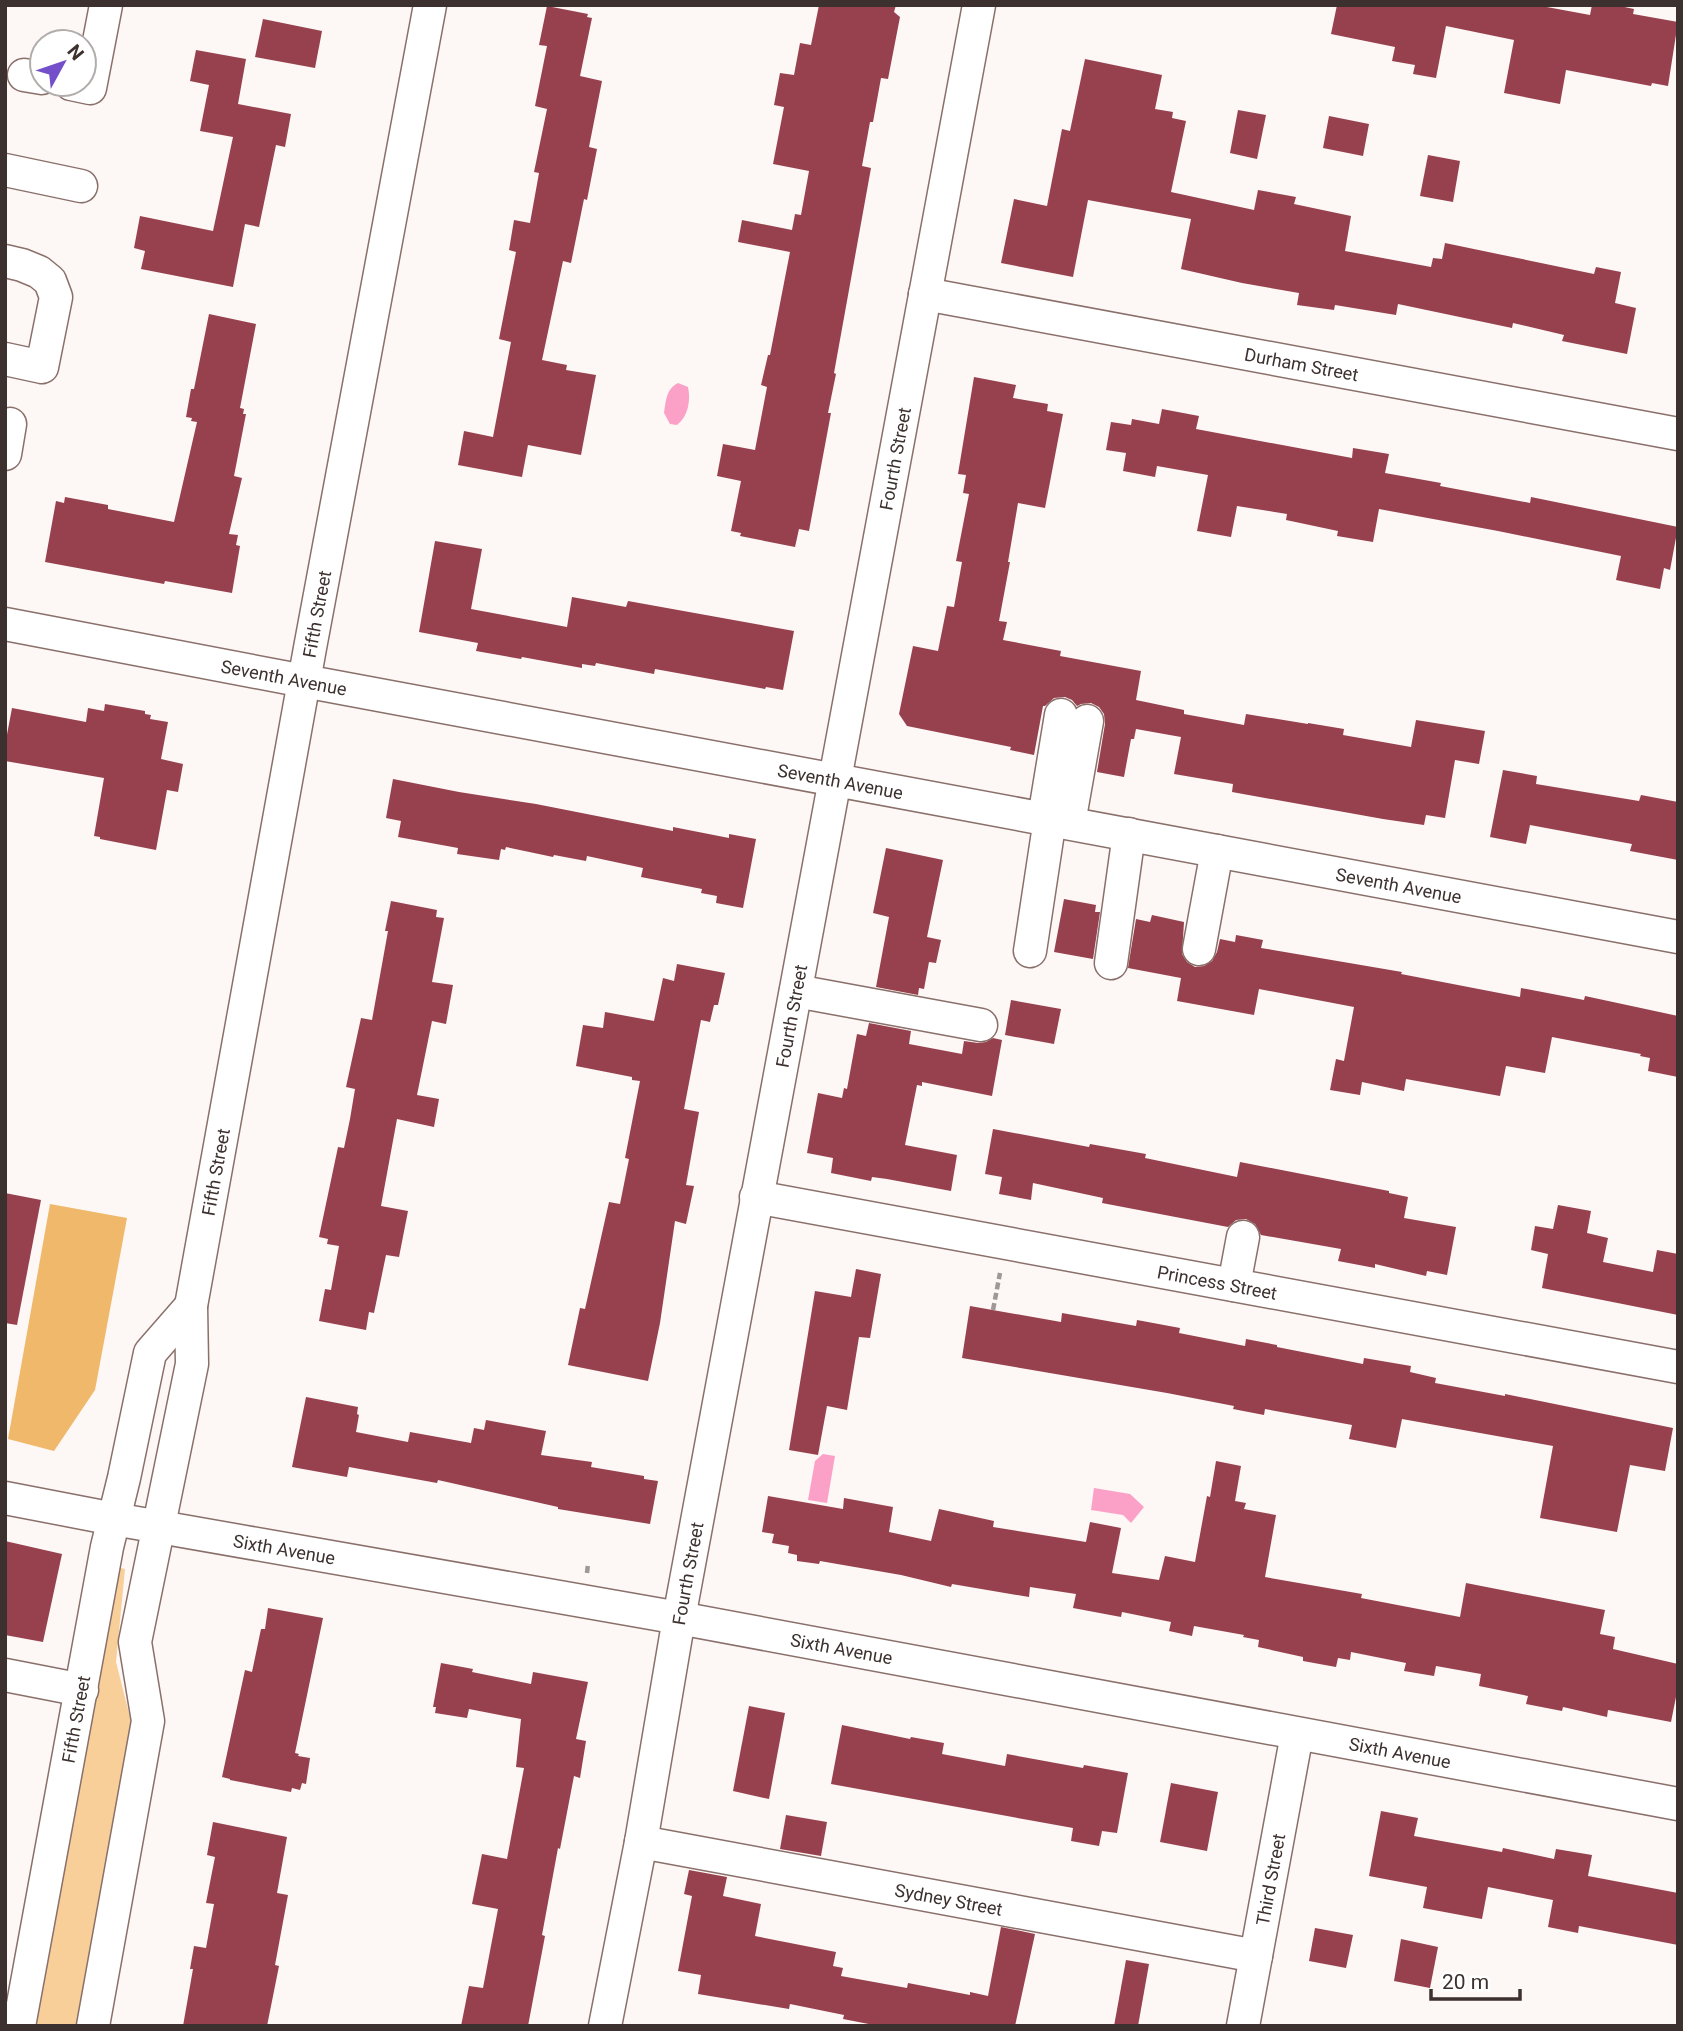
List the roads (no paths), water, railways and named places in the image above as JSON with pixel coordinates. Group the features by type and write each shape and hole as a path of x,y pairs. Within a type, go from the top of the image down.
{"street":[{"name":"Fifth Street","path":"93,2026 148,1721 135,1642 192,1364 191,1306 430,5"},
{"name":"Fourth Street","path":"605,2026 642,1842 679,1618 756,1197 979,5"},
{"path":"98,38 103,6"},
{"path":"5,170 82,186"},
{"path":"5,261 22,264 39,272 50,281 56,297 42,367 5,359"},
{"name":"Durham Street","path":"925,294 1678,434"},
{"name":"Seventh Avenue","path":"5,624 1678,937"},
{"path":"1030,951 1074,718"},
{"path":"1111,963 1129,834"},
{"path":"1199,949 1217,851"},
{"path":"796,991 981,1025"},
{"name":"Princess Street","path":"756,1197 1678,1367"},
{"path":"1234,1285 1243,1237"},
{"name":"Fifth Street","path":"19,2026 114,1519 150,1353 191,1306"},
{"name":"Sixth Avenue","path":"5,1498 679,1618 1678,1804"},
{"path":"5,1675 82,1690"},
{"name":"Third Street","path":"1243,2026 1297,1734"},
{"name":"Sydney Street","path":"642,1842 1256,1956"}]}
